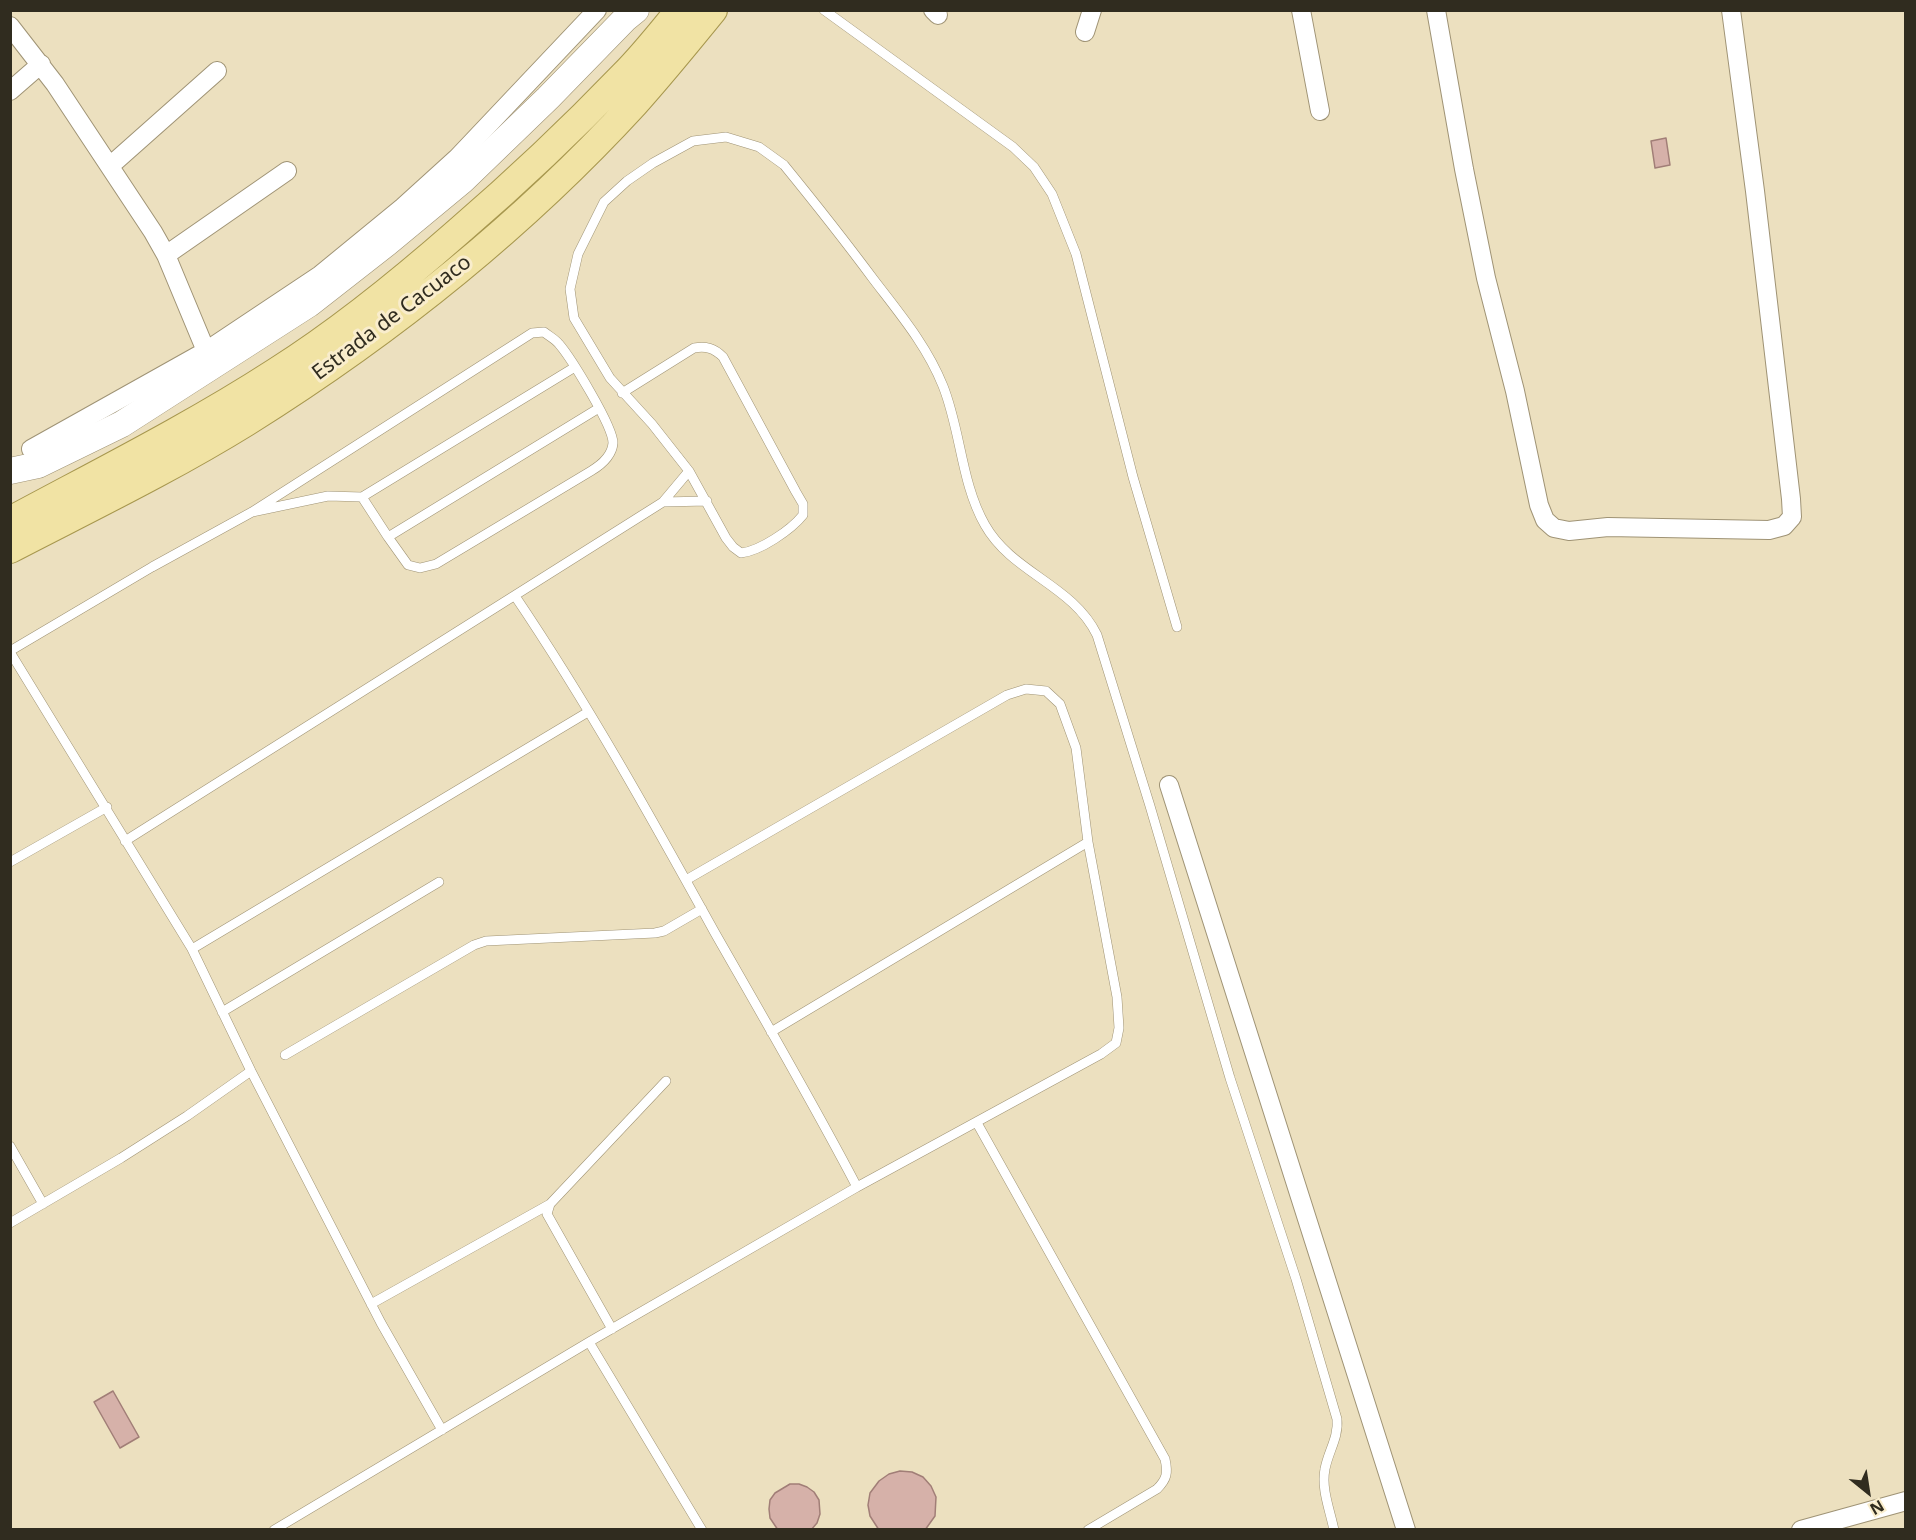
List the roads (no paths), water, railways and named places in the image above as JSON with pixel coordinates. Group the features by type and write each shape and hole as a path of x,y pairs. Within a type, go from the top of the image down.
{"main road":[{"name":"Estrada de Cacuaco","path":"10,521 198,419 276,373 351,321 423,263 561,139 625,74 680,10"},
{"name":"Estrada de Cacuaco","path":"10,549 190,455 297,389 391,322 449,277 545,194 634,104 714,10"},
{"path":"10,471 38,465 122,424 309,304 463,180 548,98 625,13"}],"street":[{"path":"31,449 206,351 320,275 403,207 457,158 597,10"},
{"path":"1084,32 1092,10"},
{"path":"1301,10 1320,111"},
{"path":"1436,10 1486,278 1515,391 1539,505 1545,520 1554,528 1569,531 1608,527 1769,530 1784,526 1792,517 1755,191 1731,10"},
{"path":"10,26 41,64 110,166 166,255 206,351"},
{"path":"10,91 41,64"},
{"path":"110,166 217,71"},
{"path":"166,255 287,171"},
{"path":"1169,785 1406,1530"},
{"path":"1801,1530 1905,1501"}],"lane":[{"path":"824,10 1013,147 1034,167 1052,194 1076,254 1133,477 1177,627"},
{"path":"622,393 694,348 704,347 716,350 723,357 803,504 803,515 796,523 753,551 741,553 733,547 689,471 651,424 622,393 610,378 574,318 570,289 578,254 603,202 627,181 653,163 693,141 726,137 759,147 784,165 913,330 932,361 944,387 975,504 986,526 1013,559 1073,601 1084,613 1097,635 1230,1078 1296,1279 1337,1419 1338,1428 1325,1470 1324,1485 1334,1530"},
{"path":"362,496 408,565 420,568 436,564 602,464 613,442 599,408 575,367 555,340 544,332 532,333 252,512 111,591 10,652 192,949 251,1071 371,1304 442,1430"},
{"path":"252,512 328,496 362,496 575,367"},
{"path":"388,537 599,408"},
{"path":"125,841 663,502 689,471"},
{"path":"663,502 707,501"},
{"path":"515,596 588,712 686,880 857,1187"},
{"path":"274,1530 589,1342 857,1187 977,1123 1101,1054 1116,1043 1119,1028 1117,997 1088,842 1076,748 1060,704 1046,691 1026,689 1007,695 686,880"},
{"path":"192,949 588,712"},
{"path":"10,862 107,807"},
{"path":"771,1032 1088,842"},
{"path":"222,1012 439,882"},
{"path":"285,1055 474,945 486,941 656,933 664,931 702,909"},
{"path":"10,1223 178,1122 251,1071"},
{"path":"371,1304 550,1204 666,1082"},
{"path":"977,1123 1165,1459 1168,1470 1166,1480 1157,1490 1088,1530"},
{"path":"10,1146 43,1204"},
{"path":"550,1204 547,1214 612,1329"},
{"path":"589,1342 702,1530"}]}
